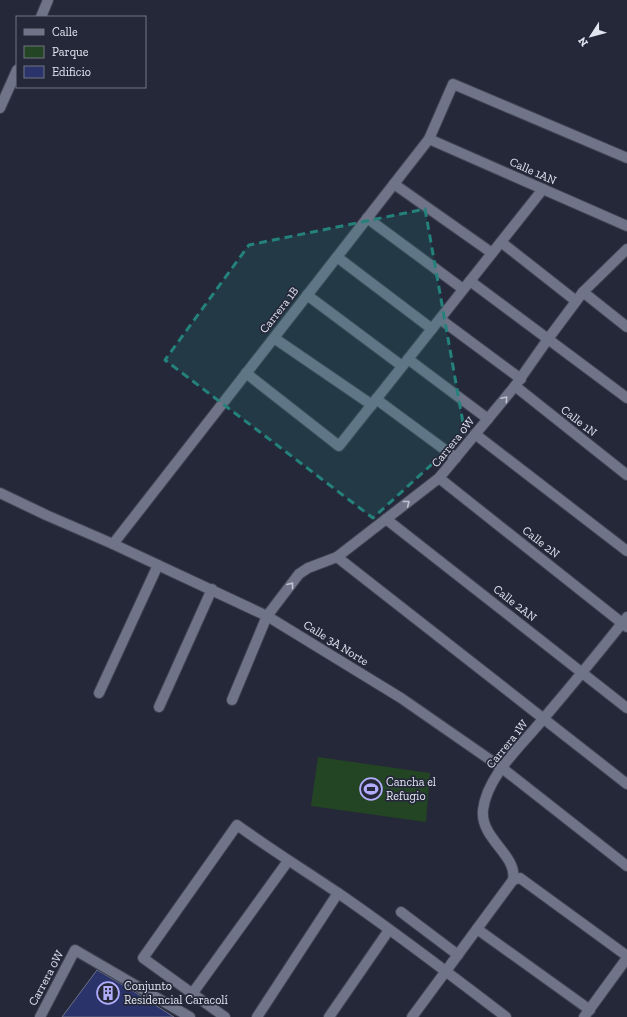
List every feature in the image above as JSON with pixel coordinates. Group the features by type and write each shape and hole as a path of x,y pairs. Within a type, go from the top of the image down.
{"street":[{"path":"41,16 48,0"},
{"path":"0,108 16,72"},
{"name":"Carrera 1B","path":"113,544 428,139 453,84 627,158"},
{"name":"Calle 1AN","path":"428,139 627,226"},
{"path":"394,184 492,253"},
{"path":"246,374 339,446 543,189"},
{"path":"367,218 548,339 627,398"},
{"path":"501,242 576,301"},
{"name":"Carrera 0W","path":"232,700 267,616 299,574 308,568 337,557 439,478 518,382 583,292 627,250"},
{"path":"337,257 432,329"},
{"path":"583,292 627,327"},
{"path":"307,295 488,419"},
{"name":"Calle 1N","path":"440,319 518,382 627,475"},
{"path":"274,338 374,402 456,458"},
{"path":"475,434 627,551"},
{"name":"Calle 2N","path":"439,478 625,623"},
{"name":"Calle 3A Norte","path":"0,493 212,589 267,616 401,698 502,768 627,866"},
{"name":"Calle 2AN","path":"386,519 582,671 627,708"},
{"path":"337,557 627,784"},
{"path":"99,693 158,565"},
{"path":"159,707 212,589"},
{"name":"Carrera 1W","path":"513,880 515,873 512,866 488,832 483,816 486,798 492,784 502,768 582,671 625,623"},
{"path":"225,1017 143,958 237,825 288,861 338,893 446,971 506,1017"},
{"path":"192,994 288,861"},
{"path":"412,1017 513,880 520,878 627,957 587,1013 477,929"},
{"path":"257,1017 338,893"},
{"path":"401,912 458,955"},
{"path":"329,1017 389,930"},
{"name":"Carrera 0W","path":"40,1017 75,950 190,1017"}],"highlighted area":[{"path":"425,209 465,434 373,518 165,360 249,245"}],"green space":[{"name":"Cancha el Refugio","path":"318,757 430,773 426,822 311,806"}],"building":[{"name":"Conjunto Residencial Caracolí","path":"97,970 133,991 174,1017 62,1017"}],"place":[{"name":"Cancha el Refugio","path":"371,789"},
{"name":"Conjunto Residencial Caracolí","path":"108,993"}]}
